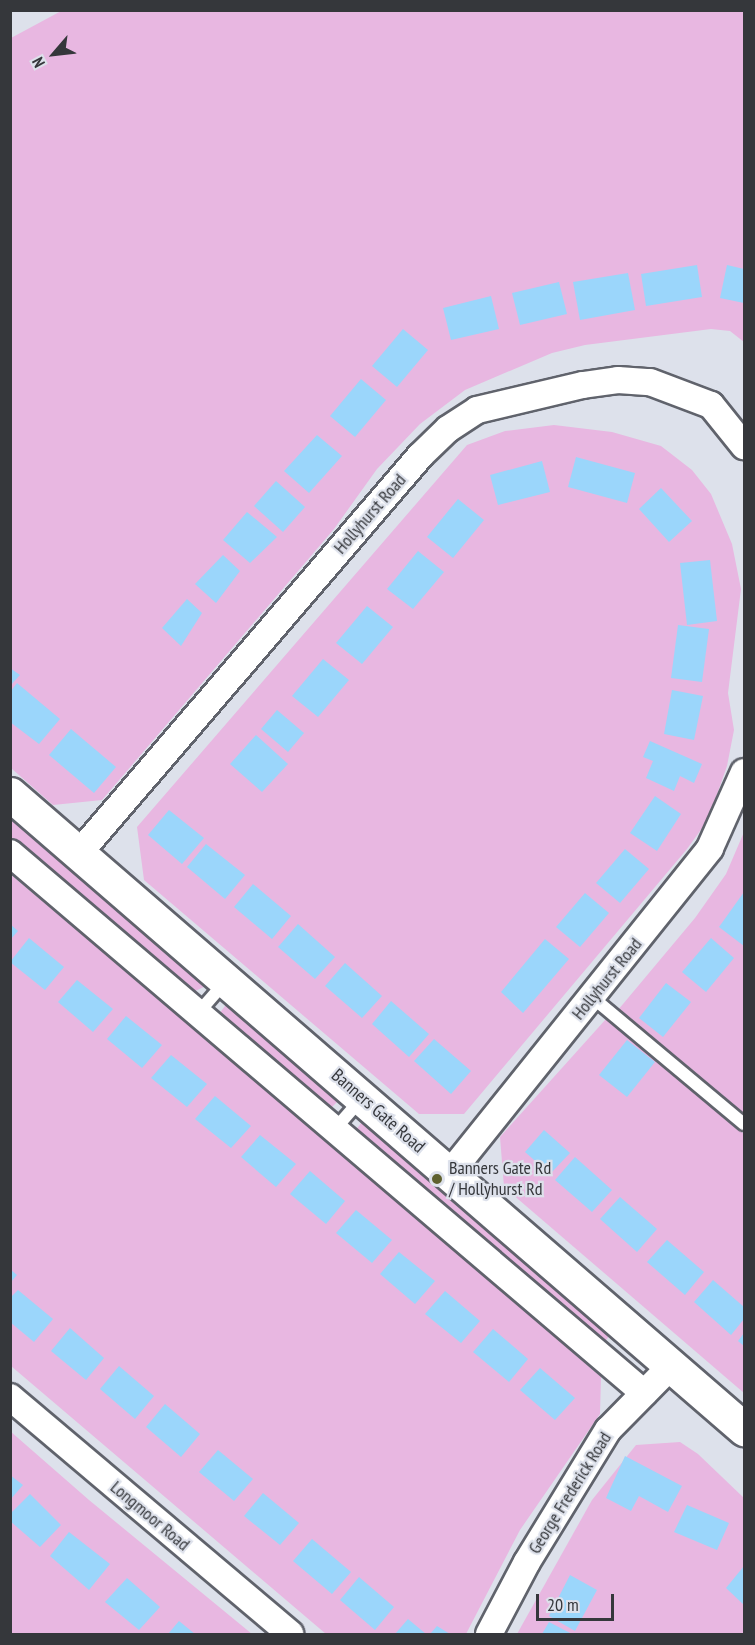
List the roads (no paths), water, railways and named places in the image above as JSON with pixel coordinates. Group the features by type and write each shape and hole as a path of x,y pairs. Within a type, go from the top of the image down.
{"street":[{"name":"Hollyhurst Road","path":"80,852 420,456 448,429 477,410 583,385 618,380 650,382 711,405 744,446"},
{"name":"Hollyhurst Road","path":"450,1173 710,848 744,772"},
{"name":"Banners Gate Road","path":"10,794 80,852 744,1429"},
{"path":"10,853 644,1393"},
{"name":"George Frederick Road","path":"489,1635 527,1562 608,1430 671,1366"},
{"name":"Longmoor Road","path":"10,1397 290,1635"}],"lane":[{"path":"198,1013 227,980"},
{"path":"592,997 744,1124"},
{"path":"335,1129 363,1097"}],"place":[{"name":"Banners Gate Rd / Hollyhurst Rd","path":"437,1179"}]}
